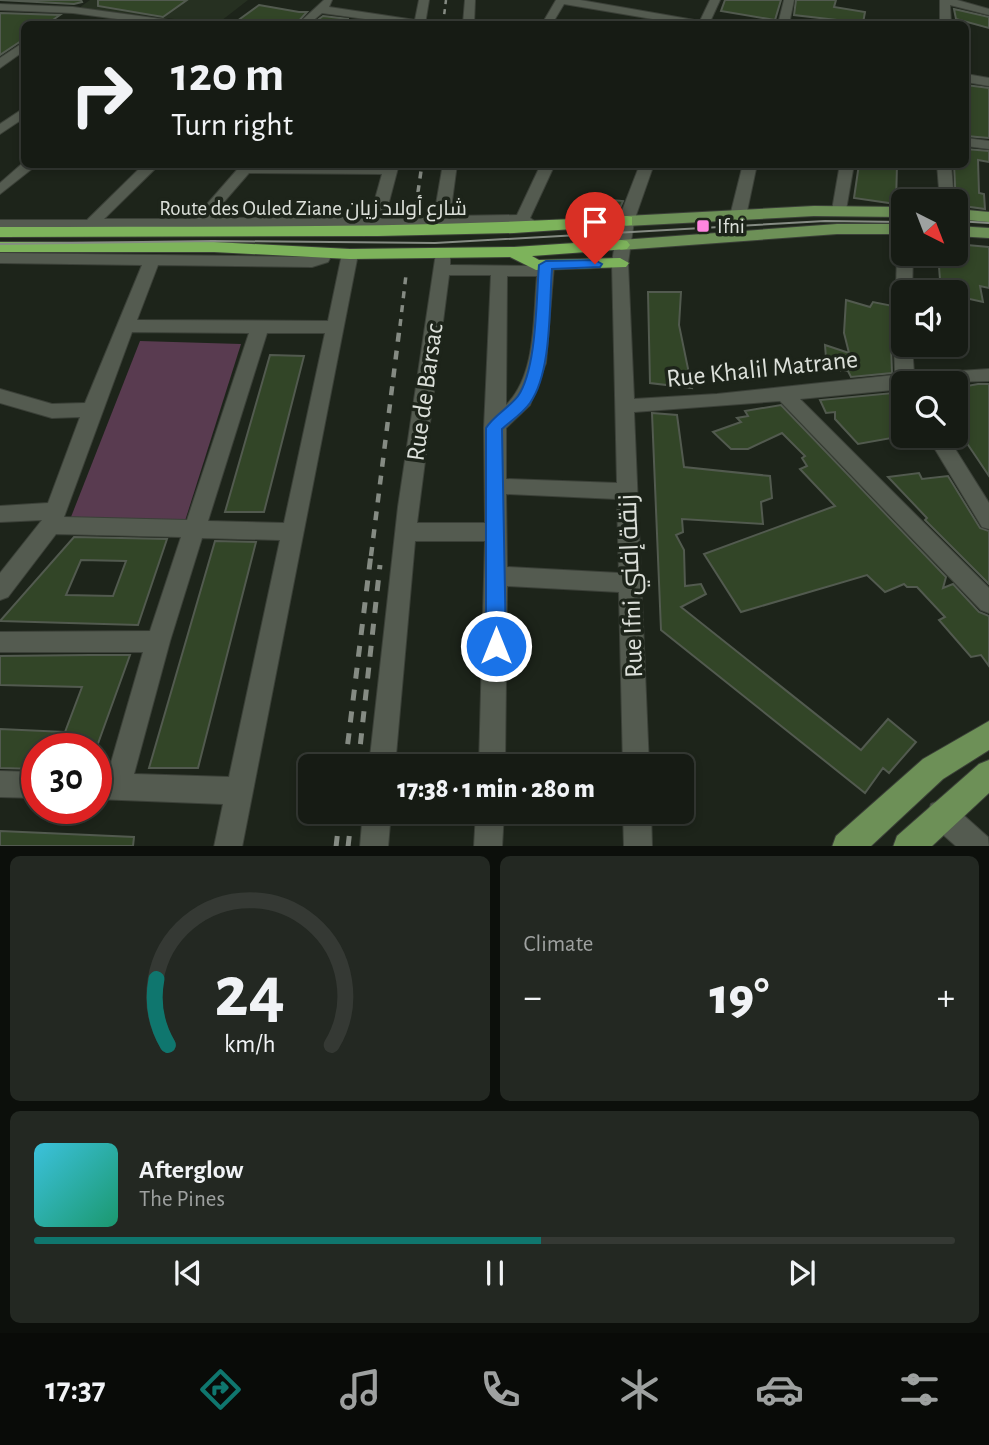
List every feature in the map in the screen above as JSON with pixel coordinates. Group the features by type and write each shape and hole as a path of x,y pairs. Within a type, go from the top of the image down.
{"highway":[{"name":"Route des Ouled Ziane شارع أولاد زيان","path":"0,232 41,227 343,232 626,221"},
{"path":"343,232 376,223"},
{"name":"Route des Ouled Ziane شارع أولاد زيان","path":"3,258 214,247 442,261 514,252 621,245"},
{"path":"514,252 531,264 545,268 620,263"}],"main road":[{"path":"626,221 839,210 891,212"},
{"path":"968,215 989,217"},
{"path":"621,245 837,229 891,229"},
{"path":"968,232 989,233"},
{"path":"847,846 933,769 989,734"},
{"path":"908,846 989,774"}],"street":[{"path":"57,21 86,0"},
{"path":"306,21 330,0"},
{"path":"420,21 424,0"},
{"path":"469,21 470,0"},
{"path":"549,21 561,0 681,21"},
{"path":"705,21 715,0"},
{"path":"784,21 789,0"},
{"path":"945,21 945,0 989,12"},
{"path":"0,7 73,9 134,21"},
{"path":"320,9 400,21"},
{"path":"626,21 631,12"},
{"path":"0,64 21,48"},
{"path":"969,79 989,82"},
{"path":"0,130 21,114"},
{"path":"969,142 989,145"},
{"path":"0,190 26,168"},
{"path":"91,225 149,168"},
{"path":"198,223 247,168"},
{"path":"376,223 391,168"},
{"path":"440,223 449,168"},
{"path":"0,225 41,227 198,223 528,223 547,168"},
{"name":"Rue Ifni زنقة إفني","path":"636,754 620,263 626,221 646,168"},
{"path":"738,216 749,168"},
{"path":"839,210 846,168"},
{"path":"944,168 946,189"},
{"path":"3,258 312,262 322,259 325,253"},
{"path":"228,846 350,254"},
{"path":"1,587 54,517 92,410 153,258"},
{"path":"442,261 499,272 545,268 538,349 532,380 523,400 494,428"},
{"name":"Rue de Barsac","path":"383,754 406,532 442,261"},
{"path":"492,754 496,576 494,428 499,272"},
{"path":"127,326 337,327"},
{"path":"112,772 158,641 260,327"},
{"name":"Rue Khalil Matrane","path":"968,376 989,375"},
{"name":"Rue Khalil Matrane","path":"625,406 697,404 891,383"},
{"path":"785,395 989,603"},
{"path":"0,396 52,411 92,410"},
{"path":"944,448 989,521"},
{"path":"496,486 627,491"},
{"path":"1,511 194,529 291,532"},
{"path":"406,532 496,532"},
{"path":"496,576 630,583"},
{"path":"0,642 158,641"},
{"path":"0,784 21,785"},
{"path":"112,786 240,791"},
{"path":"941,814 978,846"},
{"path":"374,846 376,824"},
{"path":"488,846 489,824"},
{"path":"637,824 638,846"}],"shaded area":[{"path":"90,0 248,0 221,21 191,21 79,8"},
{"path":"140,341 241,344 185,521 71,517"}],"building":[{"path":"0,0 81,0 82,2 74,4"},
{"path":"98,0 187,0 163,17 98,6"},
{"path":"725,0 781,0 775,20 721,11"},
{"path":"796,0 836,0 834,7 865,12 863,21 794,15"},
{"path":"259,5 307,12 299,21 237,21"},
{"path":"954,9 989,17 989,28 969,21 956,19"},
{"path":"0,13 60,15 51,21 21,21 21,41 0,55"},
{"path":"323,16 348,19 348,21 316,21"},
{"path":"969,85 989,88 989,138 969,136"},
{"path":"969,149 989,151 989,162 978,160 979,193 984,194 985,209 968,207 968,189 955,189 954,168 969,168"},
{"path":"858,168 897,168 896,189 891,189 891,203 854,198"},
{"path":"592,198 623,201 620,208 612,211 590,209"},
{"path":"968,245 989,247 989,288 980,286 983,302 968,299 968,280 940,280 939,266 968,266"},
{"path":"648,292 681,292 679,325 692,388 650,383"},
{"path":"846,300 870,307 873,302 891,306 891,373 851,377 848,371 827,371 825,345 849,353 844,333"},
{"path":"270,355 304,356 264,512 225,512"},
{"path":"989,384 989,476 968,445 968,386"},
{"path":"891,393 891,438 858,444 835,419 835,412 826,413 820,400"},
{"path":"781,405 946,577 943,588 953,584 979,612 989,616 989,666 981,655 971,657 939,620 945,617 917,587 907,587 904,584 885,592 867,575 741,612 704,554 835,506 800,469 807,466 802,458 805,456 782,433 748,449 731,449 713,432 741,422 737,418 748,416 745,411"},
{"path":"652,413 677,415 684,467 770,476 772,498 761,502 763,524 682,519 683,532 676,535 684,550 685,586 701,584 706,594 681,607 861,750 888,719 916,742 889,773 883,768 865,793 661,630"},
{"path":"919,473 922,479 948,476 980,528 989,531 989,584 925,520 927,518 888,477"},
{"path":"74,537 167,539 138,625 0,621","holes":["81,560 126,561 113,596 66,595"]},
{"path":"215,541 256,542 198,768 149,768"},
{"path":"130,655 102,733 21,733 21,769 0,768 0,729 65,732 82,687 0,685 0,656"},
{"path":"0,831 134,837 133,846 0,846"}],"tram line":[{"path":"0,244 213,241 435,243 825,221 891,222"},
{"path":"968,222 989,223"}],"railway":[{"path":"443,21 446,0"},
{"path":"414,220 421,168"},
{"path":"400,326 406,275"},
{"path":"371,556 400,324"},
{"path":"346,754 371,554"},
{"path":"359,754 380,565"},
{"path":"336,846 339,824"},
{"path":"348,846 351,824"}],"place":[{"name":"Ifni","path":"703,226"}],"route":[{"path":"496,646 494,428 523,400 537,363 546,265 595,264"}]}
